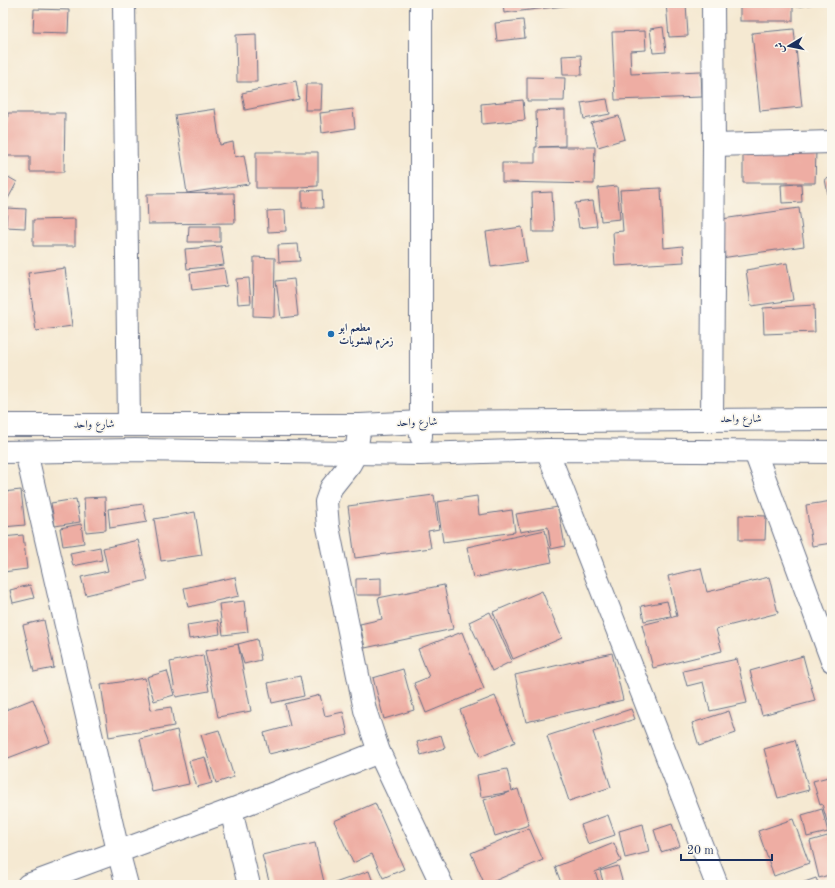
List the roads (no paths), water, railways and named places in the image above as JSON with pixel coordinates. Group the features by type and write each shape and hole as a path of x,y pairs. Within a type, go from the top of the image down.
{"street":[{"path":"124,3 129,424"},
{"path":"420,454 422,422 421,3"},
{"path":"712,419 714,145 713,3"},
{"path":"714,145 832,142"},
{"name":"شارع واحد","path":"3,425 360,425 422,422 832,418"},
{"path":"360,425 356,453 350,464 331,488 326,502 328,527 365,710 379,752 442,885"},
{"path":"3,452 136,450 420,454 546,450 832,452"},
{"path":"546,450 717,885"},
{"path":"26,452 127,885"},
{"path":"755,452 832,661"},
{"path":"28,885 231,810 379,752"},
{"path":"231,810 249,885"}],"place":[{"name":"مطعم ابو زمزم للمشويات","path":"331,334"}]}
